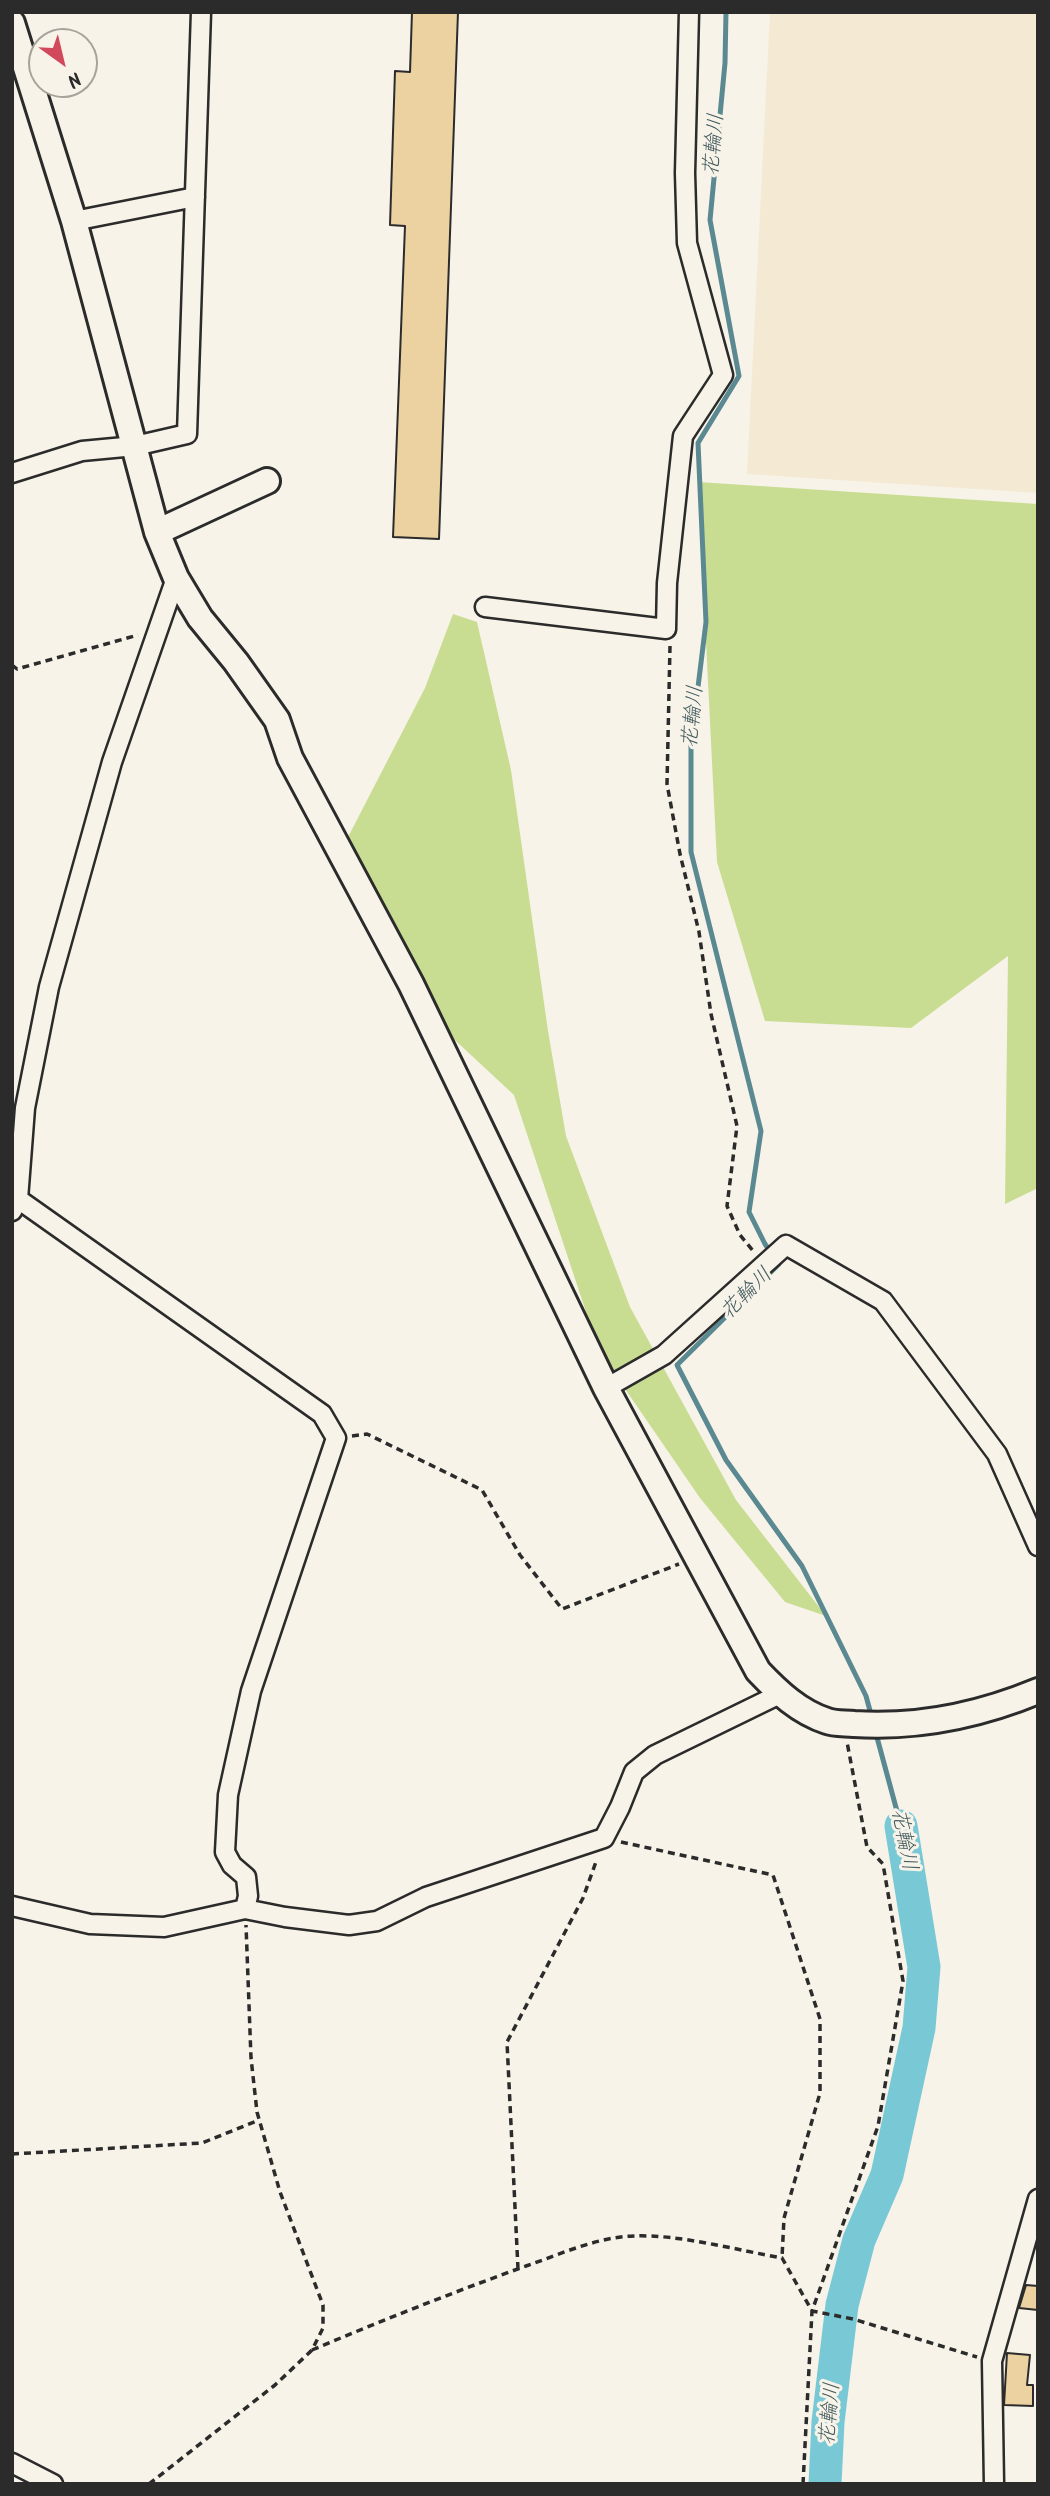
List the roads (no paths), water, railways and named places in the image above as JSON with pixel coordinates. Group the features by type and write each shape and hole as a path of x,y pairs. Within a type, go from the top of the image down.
{"street":[{"path":"12,473 82,451 135,446 187,434 201,12"},
{"path":"485,607 666,629 667,583 683,436 723,375 687,243 685,173 690,12"},
{"path":"12,23 74,221 157,532 176,578 200,618 236,662 277,720 289,758 411,984 606,1388 758,1671 786,1700 828,1722 883,1726 945,1719 1013,1701 1038,1691"},
{"path":"74,221 195,197"},
{"path":"157,532 267,481"},
{"path":"176,578 112,762 50,987 25,1108 15,1205 322,1414 336,1438 251,1691 228,1795 225,1852 232,1865 246,1877 248,1896 245,1909"},
{"path":"606,1388 664,1355 786,1245 883,1301 997,1454 1038,1546"},
{"path":"12,1906 90,1924 164,1927 245,1909 349,1925 377,1920 426,1897 604,1838 634,1772 655,1755 780,1694"},
{"path":"994,2484 992,2361 1038,2199"},
{"path":"12,2463 53,2484"}],"waterway":[{"name":"花輪川","path":"726,12 725,63 710,220 739,376 698,443 706,622 691,744 691,852 761,1131 749,1212 765,1244 779,1264 677,1365 726,1460 802,1566 866,1696 872,1718"},
{"name":"花輪川","path":"875,1730 901,1826"},
{"name":"花輪川","path":"825,2484 828,2422 842,2305 859,2240 887,2175 919,2028 924,1967 901,1826"}]}
